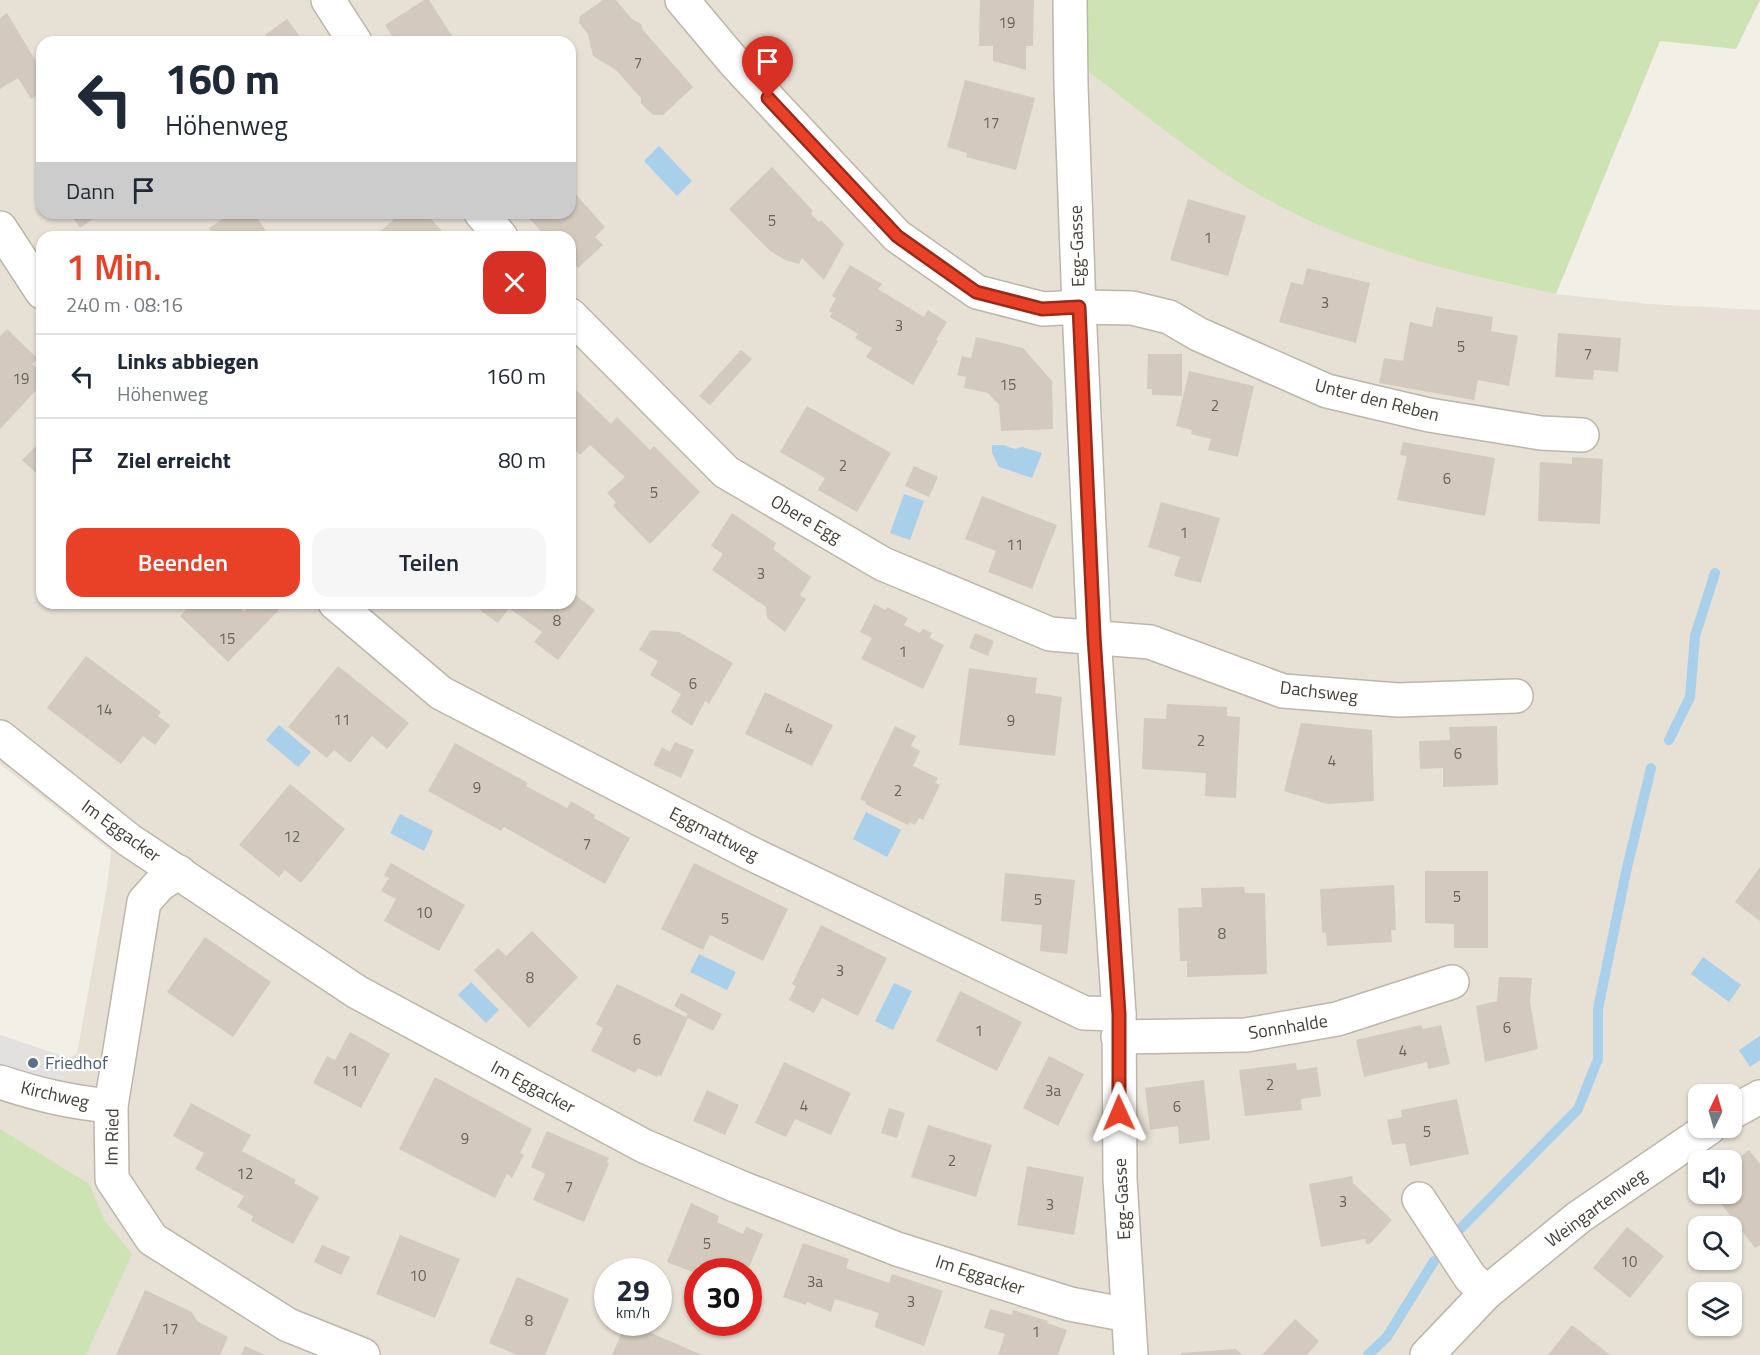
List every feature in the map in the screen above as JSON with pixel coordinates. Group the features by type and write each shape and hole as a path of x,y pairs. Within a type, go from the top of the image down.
{"street":[{"path":"328,0 351,36"},
{"name":"Unter den Reben","path":"682,0 735,63 897,236 976,292 1042,309 1132,308 1169,317 1198,334 1327,391 1429,415 1541,433 1582,435"},
{"name":"Egg-Gasse","path":"1070,0 1079,307 1094,636 1119,1025 1120,1179 1131,1355"},
{"path":"486,219 496,231"},
{"path":"0,228 36,283"},
{"name":"Obere Egg","path":"576,321 726,472 883,564 1050,634 1094,636"},
{"name":"Eggmattweg","path":"342,609 441,693 748,852 1073,1008 1119,1025"},
{"name":"Dachsweg","path":"1094,636 1150,642 1283,691 1398,700 1516,696"},
{"name":"Im Eggacker","path":"0,737 129,840 357,992 644,1146 737,1186 897,1249 1070,1304 1128,1315"},
{"name":"Im Ried","path":"178,872 159,885 144,902 111,1106 112,1179 152,1239 288,1325 363,1355"},
{"name":"Sonnhalde","path":"1119,1025 1246,1035 1337,1019 1452,982"},
{"name":"Kirchweg","path":"0,1082 51,1098 111,1106"},
{"path":"1742,1107 1760,1097"},
{"name":"Weingartenweg","path":"1427,1355 1486,1293 1579,1217 1694,1138"},
{"path":"1419,1199 1470,1277 1486,1293"}],"shaded area":[{"path":"0,0 1075,0 1077,61 1091,74 1221,170 1269,201 1456,271 1507,284 1556,294 1649,304 1760,310 1760,1355 0,1355 0,1035 68,1058 77,1054 107,887 111,851 0,764"},
{"name":"Friedhof","path":"0,1035 68,1058 60,1086 0,1068"}],"green space":[{"path":"1075,0 1760,0 1736,49 1660,41 1556,294 1482,278 1374,246 1304,218 1247,188 1179,140 1077,61"},
{"path":"0,1129 89,1184 105,1221 132,1254 86,1355 0,1355"}],"water":[{"path":"659,146 692,181 677,196 644,161"},
{"path":"992,445 1003,445 1015,449 1022,447 1042,453 1032,478 999,467 992,453"},
{"path":"904,494 924,501 910,540 890,533"},
{"path":"279,725 311,752 298,767 266,740"},
{"path":"866,812 901,830 887,857 853,839"},
{"path":"400,814 433,831 424,851 390,833"},
{"path":"699,954 736,972 727,990 690,972"},
{"path":"1703,957 1741,985 1729,1002 1691,974"},
{"path":"471,982 499,1010 486,1023 458,995"},
{"path":"894,983 912,991 893,1030 875,1021"},
{"path":"1760,1036 1760,1060 1750,1067 1739,1050"}],"building":[{"path":"424,0 429,0 452,36 392,36 385,25"},
{"path":"603,0 616,0 632,19 641,24 643,30 693,87 663,115 653,115 616,70 593,56 588,34 579,23 580,16"},
{"path":"980,0 1034,0 1033,46 1026,46 1026,70 993,61 993,46 979,46"},
{"path":"7,13 36,61 36,96 31,99 18,78 0,89 0,18"},
{"path":"287,19 300,36 266,36"},
{"path":"965,80 1035,98 1016,170 966,157 967,153 947,147"},
{"path":"772,167 813,211 811,214 819,222 821,220 844,244 824,280 802,258 799,264 785,260 769,250 729,209"},
{"path":"576,195 605,227 595,237 603,245 578,268 576,266 576,231 541,231 530,219 576,219"},
{"path":"1188,199 1246,216 1228,276 1170,260"},
{"path":"74,219 93,219 80,228"},
{"path":"223,219 258,219 266,231 211,231 209,228"},
{"path":"394,219 431,219 442,231 381,231"},
{"path":"850,265 882,284 878,289 924,317 928,310 947,322 913,385 866,357 872,348 855,338 858,334 830,317 832,313 829,311 836,298 832,296"},
{"path":"1307,268 1370,283 1356,343 1279,322 1291,282 1303,285"},
{"path":"1436,307 1493,317 1491,331 1518,336 1509,386 1478,380 1474,400 1379,383 1384,358 1403,361 1410,322 1432,327"},
{"path":"7,329 36,357 32,364 36,368 36,390 0,429 0,336"},
{"path":"1558,333 1621,338 1618,372 1594,370 1593,380 1555,377"},
{"path":"976,337 1023,348 1052,381 1053,429 1001,431 999,405 988,393 964,388 966,377 957,375 962,356 971,358"},
{"path":"741,350 752,359 710,405 699,396"},
{"path":"1148,354 1182,354 1182,396 1152,395 1152,389 1147,389"},
{"path":"1189,371 1254,386 1238,457 1208,450 1211,439 1191,434 1192,430 1176,426"},
{"path":"576,390 611,424 617,417 650,450 654,446 700,492 650,544 613,506 616,502 607,493 625,477 590,445 580,455 576,451"},
{"path":"807,406 891,453 857,512 818,490 825,478 780,452"},
{"path":"1403,442 1495,458 1485,516 1397,500 1407,456 1400,455"},
{"path":"36,446 36,473 22,460"},
{"path":"1572,457 1603,459 1600,524 1538,521 1540,462 1572,464"},
{"path":"914,466 938,477 929,497 905,486"},
{"path":"982,496 1057,525 1032,589 988,572 996,551 965,539"},
{"path":"1161,502 1220,518 1201,583 1174,576 1180,557 1148,547"},
{"path":"732,513 776,543 773,549 811,577 800,595 806,599 785,632 767,618 766,607 712,570 723,554 711,546"},
{"path":"576,596 595,610 558,660 534,642 542,632 510,609 576,609"},
{"path":"874,604 886,610 887,607 908,618 904,625 920,633 923,629 932,633 930,638 944,645 923,689 861,659 872,638 860,632"},
{"path":"187,609 241,609 244,612 247,609 279,610 228,662 180,616"},
{"path":"481,609 508,609 498,623"},
{"path":"651,630 679,632 733,663 709,704 705,701 692,726 671,712 681,694 650,675 658,661 639,650"},
{"path":"975,633 994,641 988,656 969,648"},
{"path":"86,656 161,712 158,716 170,725 155,745 143,736 121,764 47,708"},
{"path":"338,666 409,723 387,749 372,736 350,763 334,750 327,758 288,727"},
{"path":"969,668 1037,678 1035,693 1062,697 1055,756 959,745"},
{"path":"765,692 833,725 812,766 745,734"},
{"path":"1167,704 1227,707 1227,716 1240,717 1236,798 1205,796 1206,773 1142,769 1144,718 1166,719"},
{"path":"1301,723 1372,730 1374,801 1328,804 1284,791"},
{"path":"895,726 916,736 911,746 920,751 913,766 938,778 935,783 940,785 923,820 919,818 915,825 909,822 908,825 865,804 866,802 860,799"},
{"path":"1497,726 1498,785 1443,787 1443,768 1420,769 1419,741 1450,740 1449,727"},
{"path":"675,742 694,750 681,778 653,765 662,747 670,752"},
{"path":"455,743 528,783 526,786 567,808 571,801 595,815 594,818 630,838 605,884 504,827 501,831 428,791"},
{"path":"290,784 345,829 301,883 285,870 279,877 239,845"},
{"path":"391,863 465,905 439,951 384,921 396,899 381,891 389,878 384,875"},
{"path":"694,863 788,909 763,961 710,935 703,950 661,929"},
{"path":"1760,867 1760,921 1735,902"},
{"path":"1425,871 1488,871 1488,948 1454,948 1454,924 1425,923"},
{"path":"1005,873 1075,880 1067,954 1040,951 1042,925 1001,921"},
{"path":"1394,885 1396,930 1391,930 1392,942 1327,946 1326,932 1322,933 1320,889"},
{"path":"1244,887 1245,893 1265,893 1267,974 1187,977 1187,961 1180,961 1178,908 1202,907 1201,888"},
{"path":"821,925 887,958 858,1016 822,998 814,1013 789,1000 796,986 792,984"},
{"path":"532,931 578,977 529,1028 474,970 498,948 506,956"},
{"path":"205,937 271,982 233,1037 167,992"},
{"path":"1499,977 1532,978 1530,1002 1538,1049 1485,1062 1476,1006 1497,1001"},
{"path":"617,984 688,1018 661,1076 657,1077 638,1068 635,1073 591,1051 603,1028 596,1024"},
{"path":"960,991 1022,1022 997,1071 936,1041"},
{"path":"681,993 722,1014 713,1031 686,1017 688,1014 674,1006"},
{"path":"1421,1025 1423,1029 1441,1025 1450,1064 1428,1069 1427,1062 1364,1077 1356,1040"},
{"path":"350,1032 390,1054 361,1108 313,1083 327,1056 335,1060"},
{"path":"1049,1056 1084,1074 1058,1126 1023,1108"},
{"path":"784,1062 851,1093 831,1135 795,1119 786,1137 755,1123"},
{"path":"1296,1063 1297,1070 1317,1067 1321,1096 1301,1099 1302,1110 1245,1116 1239,1070"},
{"path":"435,1077 532,1129 520,1153 524,1155 512,1178 507,1174 495,1198 399,1149"},
{"path":"1204,1080 1210,1140 1179,1144 1178,1126 1150,1130 1145,1088"},
{"path":"707,1090 739,1105 725,1135 693,1121"},
{"path":"1457,1099 1469,1154 1410,1166 1405,1143 1392,1145 1387,1120 1402,1117 1401,1110"},
{"path":"191,1103 251,1135 242,1151 296,1180 294,1183 319,1197 293,1244 251,1221 253,1216 237,1207 244,1196 195,1169 204,1153 173,1136"},
{"path":"889,1108 905,1113 897,1138 881,1133"},
{"path":"928,1125 992,1145 976,1197 911,1177"},
{"path":"547,1131 609,1158 607,1162 609,1164 584,1222 533,1200 545,1174 531,1167"},
{"path":"1749,1150 1760,1164 1760,1245 1755,1248 1742,1231 1742,1216 1731,1216 1722,1204 1742,1204 1742,1155"},
{"path":"1027,1166 1084,1177 1074,1235 1017,1225"},
{"path":"1352,1176 1353,1183 1392,1220 1370,1244 1366,1244 1365,1239 1321,1247 1309,1184"},
{"path":"691,1203 719,1216 717,1222 743,1234 746,1227 763,1234 753,1258 684,1258 684,1269 672,1264 672,1258 669,1258"},
{"path":"1627,1227 1664,1256 1630,1298 1593,1268"},
{"path":"400,1235 460,1259 435,1318 376,1294"},
{"path":"803,1243 849,1259 846,1268 889,1283 892,1274 943,1291 924,1346 874,1327 879,1313 835,1299 831,1312 807,1302 806,1305 783,1297"},
{"path":"322,1245 350,1257 341,1275 314,1262"},
{"path":"517,1277 569,1299 545,1355 517,1355 489,1343"},
{"path":"145,1290 192,1312 197,1321 228,1337 220,1355 116,1355"},
{"path":"990,1309 1012,1315 1013,1310 1048,1321 1047,1323 1067,1330 1058,1355 998,1355 1005,1334 984,1328"},
{"path":"1295,1319 1319,1341 1307,1355 1262,1355"},
{"path":"1572,1325 1610,1355 1548,1355"},
{"path":"620,1336 658,1336 702,1355 612,1355"},
{"path":"245,1346 265,1355 241,1355"},
{"path":"1236,1349 1242,1355 1181,1355 1181,1353"}],"waterway":[{"path":"1669,740 1690,697 1695,636 1715,573"},
{"path":"1459,1230 1578,1109 1598,1059 1598,1009 1626,872 1651,768"},
{"path":"1368,1355 1387,1337 1434,1261"}],"place":[{"name":"Friedhof","path":"33,1063"}],"route":[{"path":"768,98 897,236 976,292 1042,309 1079,307 1094,636 1119,1014 1119,1113"}]}
